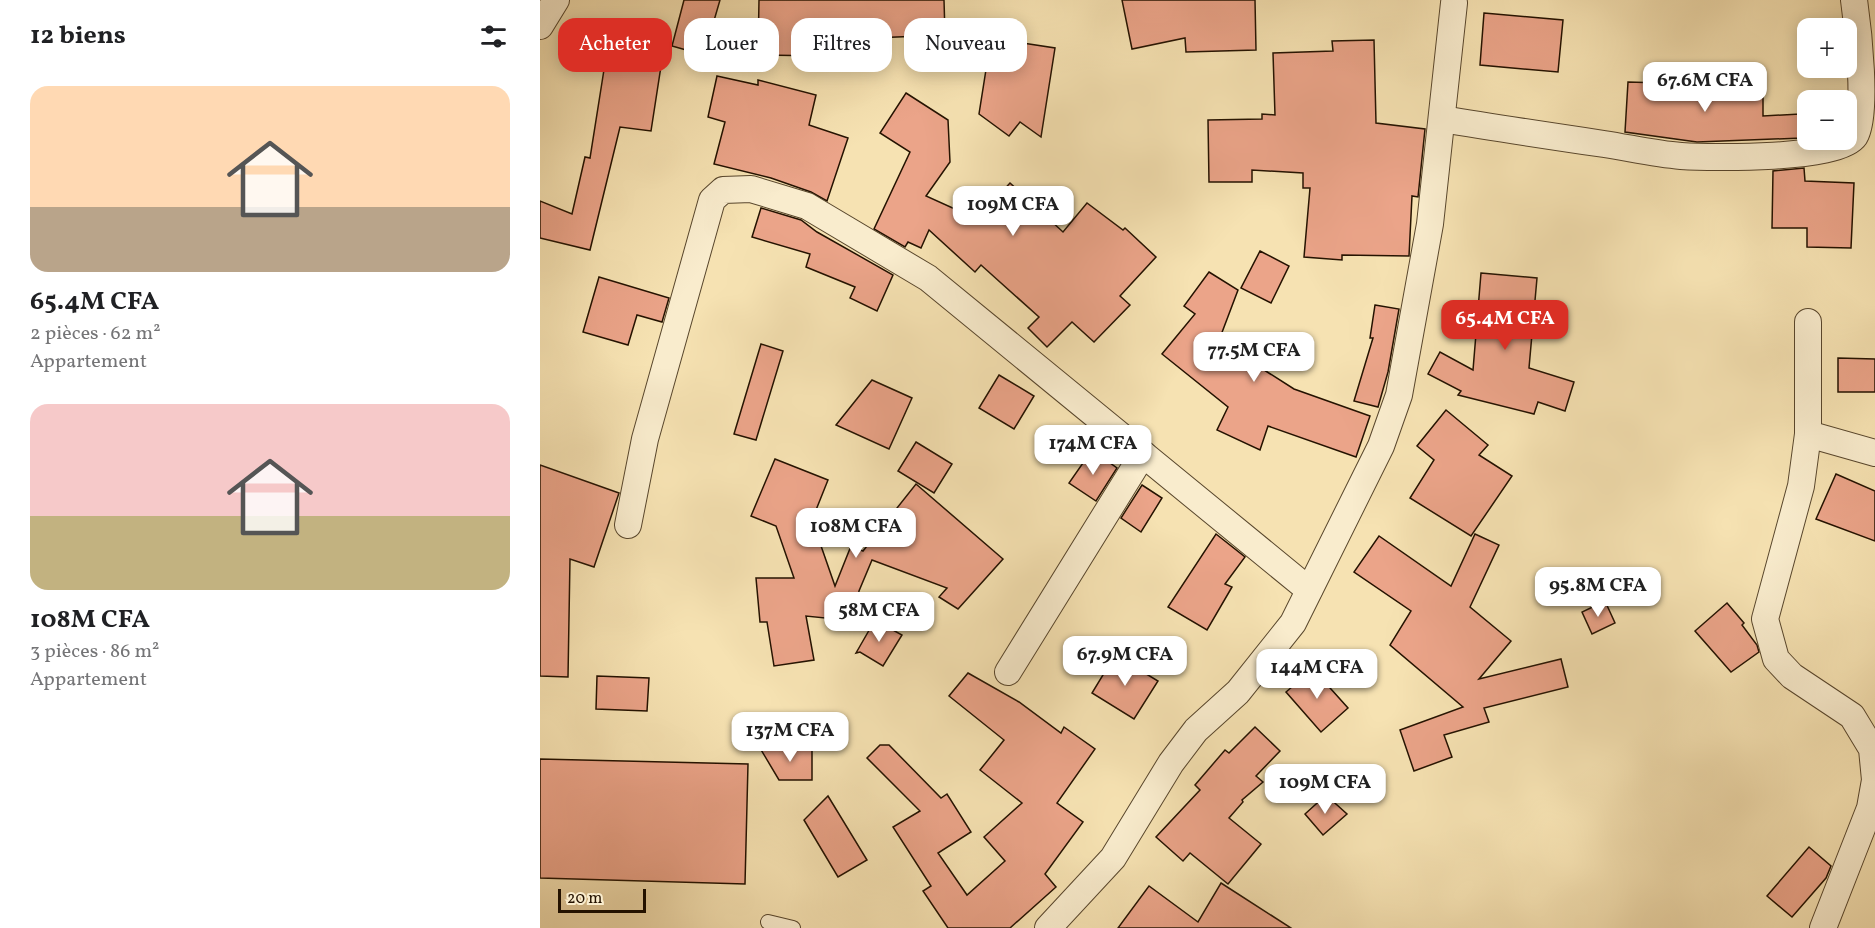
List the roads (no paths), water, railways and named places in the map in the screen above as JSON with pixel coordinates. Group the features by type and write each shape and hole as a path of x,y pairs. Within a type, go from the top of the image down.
{"street":[{"path":"540,26 555,0"},
{"path":"1442,119 1681,156 1754,157 1817,152 1843,145 1854,137 1859,123 1860,42 1854,0"},
{"path":"1048,928 1113,858 1177,754 1196,730 1238,692 1293,623 1381,446 1399,395 1430,224 1454,3"},
{"path":"627,525 645,439 712,200 723,190 751,189 807,206 928,278 1309,590"},
{"path":"1808,322 1808,434 1801,486 1765,619 1776,659 1792,676 1852,716 1872,749 1875,780 1870,808 1823,928"},
{"path":"1808,434 1875,453"},
{"path":"1008,672 1143,454"}],"lane":[{"path":"768,922 793,928"}]}
